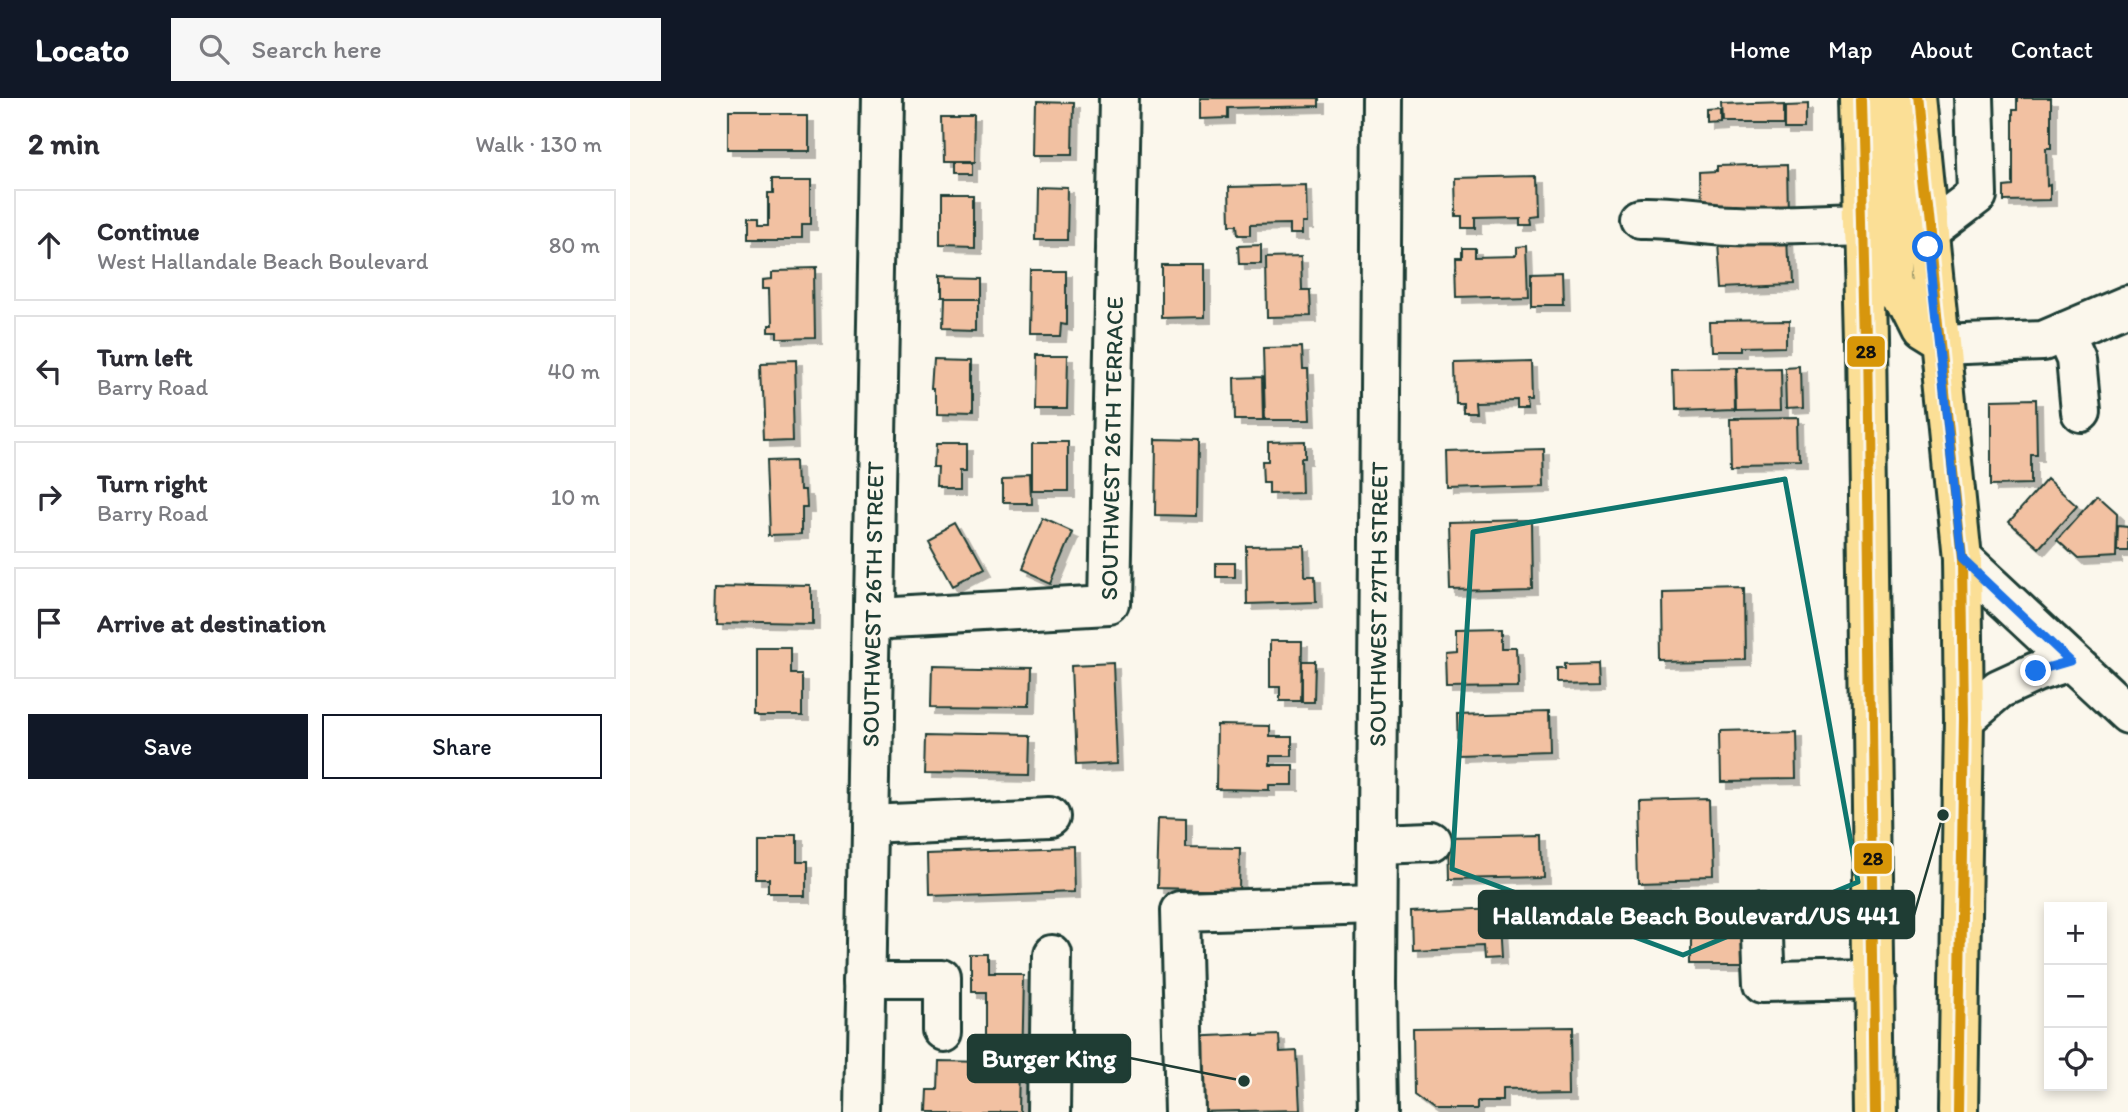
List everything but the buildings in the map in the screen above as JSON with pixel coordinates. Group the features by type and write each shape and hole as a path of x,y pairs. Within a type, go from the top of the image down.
{"main road":[{"path":"1860,98 1876,1112"},
{"path":"1884,98 1895,284 1919,331 1940,345"},
{"path":"1915,98 1962,559 1964,719 1958,1112"}],"street":[{"name":"SOUTHWEST 26TH STREET","path":"864,1112 882,98"},
{"name":"SOUTHWEST 26TH TERRACE","path":"874,618 1109,605 1119,98"},
{"name":"SOUTHWEST 27TH STREET","path":"1378,1112 1376,905 1382,98"},
{"path":"1927,233 1978,195 1974,98"},
{"path":"1643,219 1672,218 1734,226 1863,223"},
{"path":"1940,345 2043,341 2128,305"},
{"path":"2064,332 2076,359 2081,412"},
{"path":"1962,559 2128,714"},
{"path":"1964,719 1999,689 2036,671 2070,661"},
{"path":"869,825 1049,817"},
{"path":"1377,844 1432,842"},
{"path":"1185,1112 1180,911 1376,905"},
{"path":"1761,914 1764,983 1874,981"},
{"path":"1050,1112 1052,955"},
{"path":"866,979 941,979 941,1031"}],"highlighted area":[{"path":"1785,479 1858,882 1683,955 1452,869 1473,532"}],"transit line":[{"name":"28","path":"1860,98 1866,341 1876,1112"},
{"name":"28","path":"1915,98 1962,559 1964,719 1958,1112"}],"place":[{"name":"Hallandale Beach Boulevard/US 441","path":"1943,815"},
{"name":"Burger King","path":"1244,1081"}],"route":[{"path":"1928,247 1962,559 2070,661 2036,671"}]}
